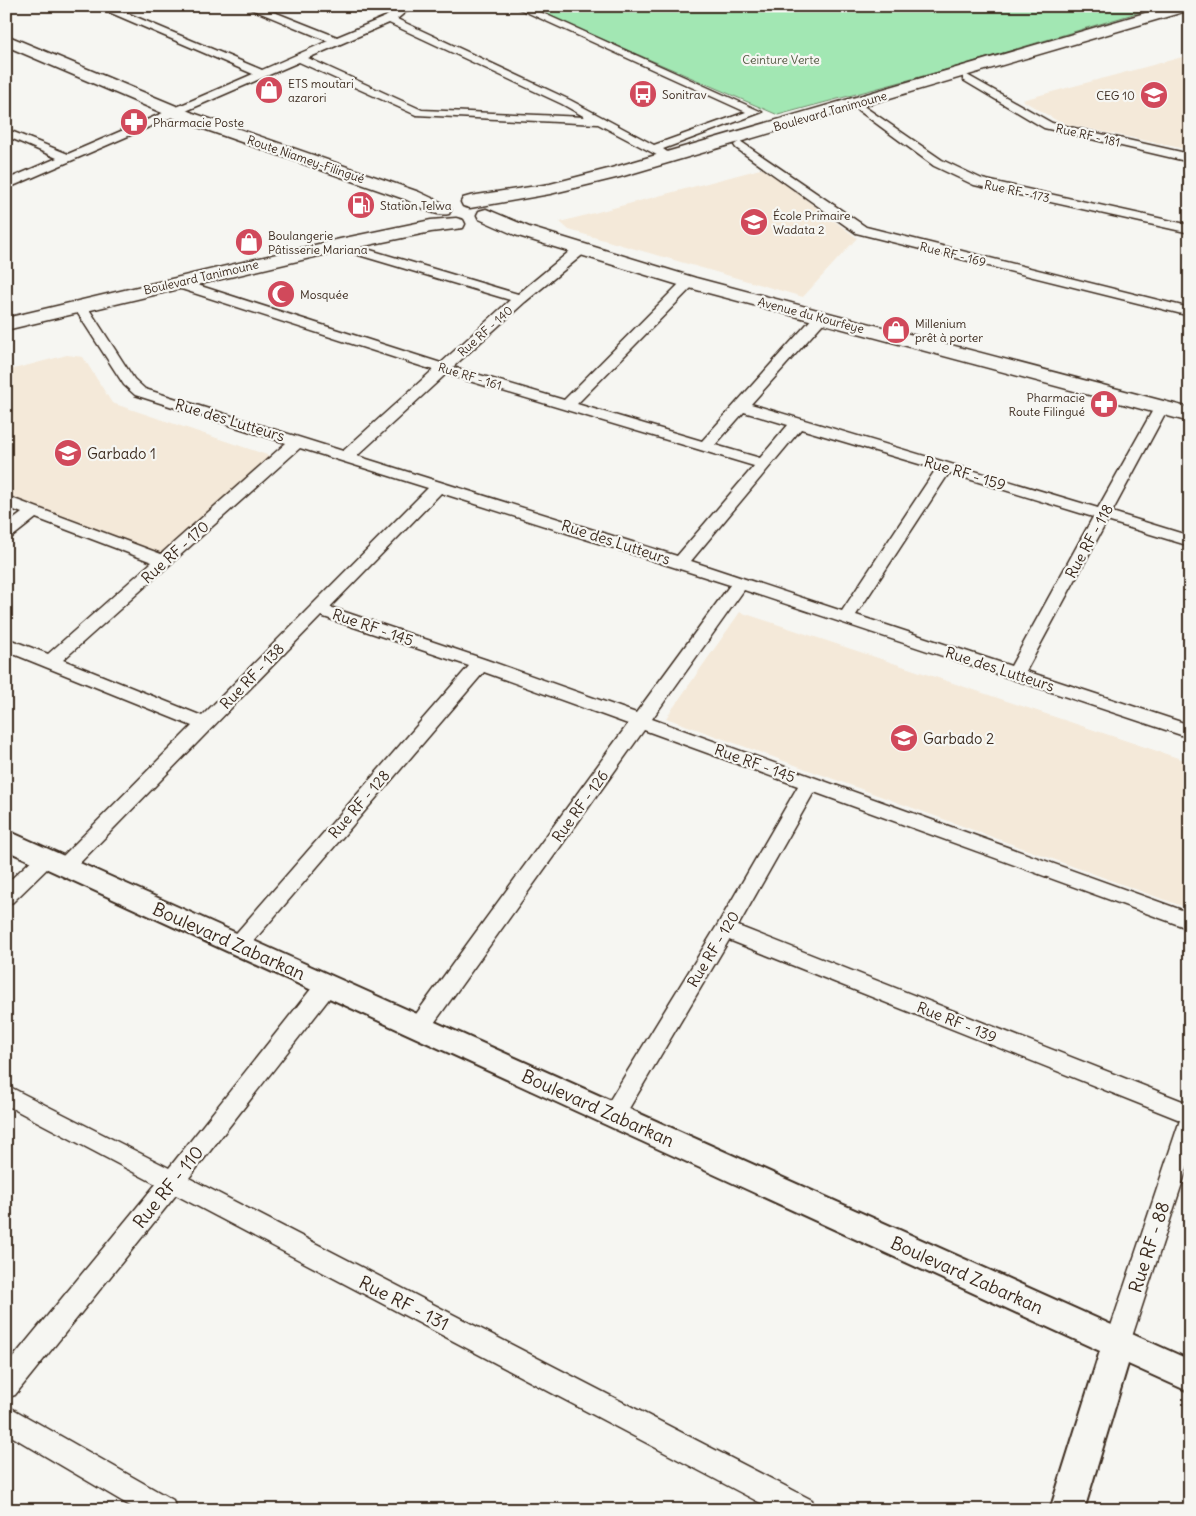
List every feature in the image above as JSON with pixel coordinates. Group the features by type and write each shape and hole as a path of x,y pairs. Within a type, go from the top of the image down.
{"main road":[{"name":"Boulevard Tanimoune","path":"6,324 627,179 740,146 1186,6"},
{"name":"Boulevard Tanimoune","path":"466,202 491,200 567,186 934,84 967,78 1190,12"},
{"name":"Route Niamey-Filingué","path":"6,40 174,112 413,196 464,216"},
{"name":"Route Niamey-Filingué","path":"413,196 466,202"},
{"path":"379,227 412,212 416,205 413,196"},
{"path":"466,202 485,207 464,216 450,204 466,202"},
{"name":"Boulevard Tanimoune","path":"6,317 379,227 464,216"},
{"name":"Avenue du Kourfeye","path":"464,216 522,231 689,282 820,318 1190,415"}],"street":[{"path":"100,6 262,74"},
{"path":"249,6 337,42"},
{"path":"518,6 756,112 653,149"},
{"path":"6,185 389,19 404,7"},
{"path":"389,19 566,102 670,158"},
{"path":"299,58 420,113 600,122"},
{"name":"Rue RF - 181","path":"967,78 1048,126 1190,158"},
{"name":"Rue RF - 173","path":"862,108 938,163 978,182 1190,229"},
{"path":"6,132 67,158"},
{"name":"Rue RF - 169","path":"740,146 861,230 1190,312"},
{"path":"340,245 520,299"},
{"name":"Rue RF - 140","path":"347,456 520,299 581,249"},
{"path":"567,406 689,282"},
{"name":"Rue RF - 161","path":"177,283 444,369 764,464"},
{"name":"Rue des Lutteurs","path":"80,306 132,388 140,392 680,563 1190,732"},
{"path":"705,447 820,318"},
{"name":"Rue RF - 159","path":"741,406 1190,541"},
{"name":"Rue RF - 118","path":"1016,674 1161,408"},
{"path":"680,563 798,423"},
{"name":"Rue RF - 170","path":"50,662 298,441"},
{"path":"846,618 945,467"},
{"name":"Rue RF - 138","path":"56,862 205,724 439,486"},
{"path":"6,501 165,560"},
{"path":"6,533 34,511"},
{"name":"Rue RF - 126","path":"419,1027 740,584"},
{"name":"Rue RF - 145","path":"318,609 480,664 810,782 1190,921"},
{"path":"6,644 205,724"},
{"name":"Rue RF - 128","path":"238,944 480,664"},
{"name":"Rue RF - 120","path":"613,1115 725,930 810,782"},
{"name":"Boulevard Zabarkan","path":"6,839 1190,1376"},
{"path":"6,897 56,862"},
{"name":"Rue RF - 139","path":"725,930 1190,1114"},
{"name":"Rue RF - 110","path":"6,1386 172,1182 327,985"},
{"name":"Rue RF - 131","path":"6,1094 802,1510"},
{"name":"Rue RF - 88","path":"1118,1344 1190,1122"},
{"path":"1067,1510 1118,1344"},
{"path":"6,1418 163,1510"}],"shaded area":[{"name":"CEG 10","path":"1190,55 1190,150 1061,123 1022,100"},
{"name":"École Primaire Wadata 2","path":"764,168 857,238 803,297 569,230 560,222"},
{"path":"67,355 83,357 112,403 273,457 164,555 6,497 6,371"},
{"path":"740,612 1190,762 1190,909 666,718"}],"green space":[{"name":"Ceinture Verte","path":"525,6 1160,6 953,68 778,115"}],"place":[{"name":"ETS moutari azarori","path":"269,90"},
{"name":"Sonitrav","path":"643,94"},
{"name":"CEG 10","path":"1154,95"},
{"name":"Pharmacie Poste","path":"134,122"},
{"name":"Station Telwa","path":"361,205"},
{"name":"École Primaire Wadata 2","path":"754,222"},
{"name":"Boulangerie Pâtisserie Mariana","path":"249,242"},
{"name":"Mosquée","path":"281,294"},
{"name":"Millenium prêt à porter","path":"896,330"},
{"name":"Pharmacie Route Filingué","path":"1104,404"},
{"name":"Garbado 1","path":"68,453"},
{"name":"Garbado 2","path":"904,738"}]}
